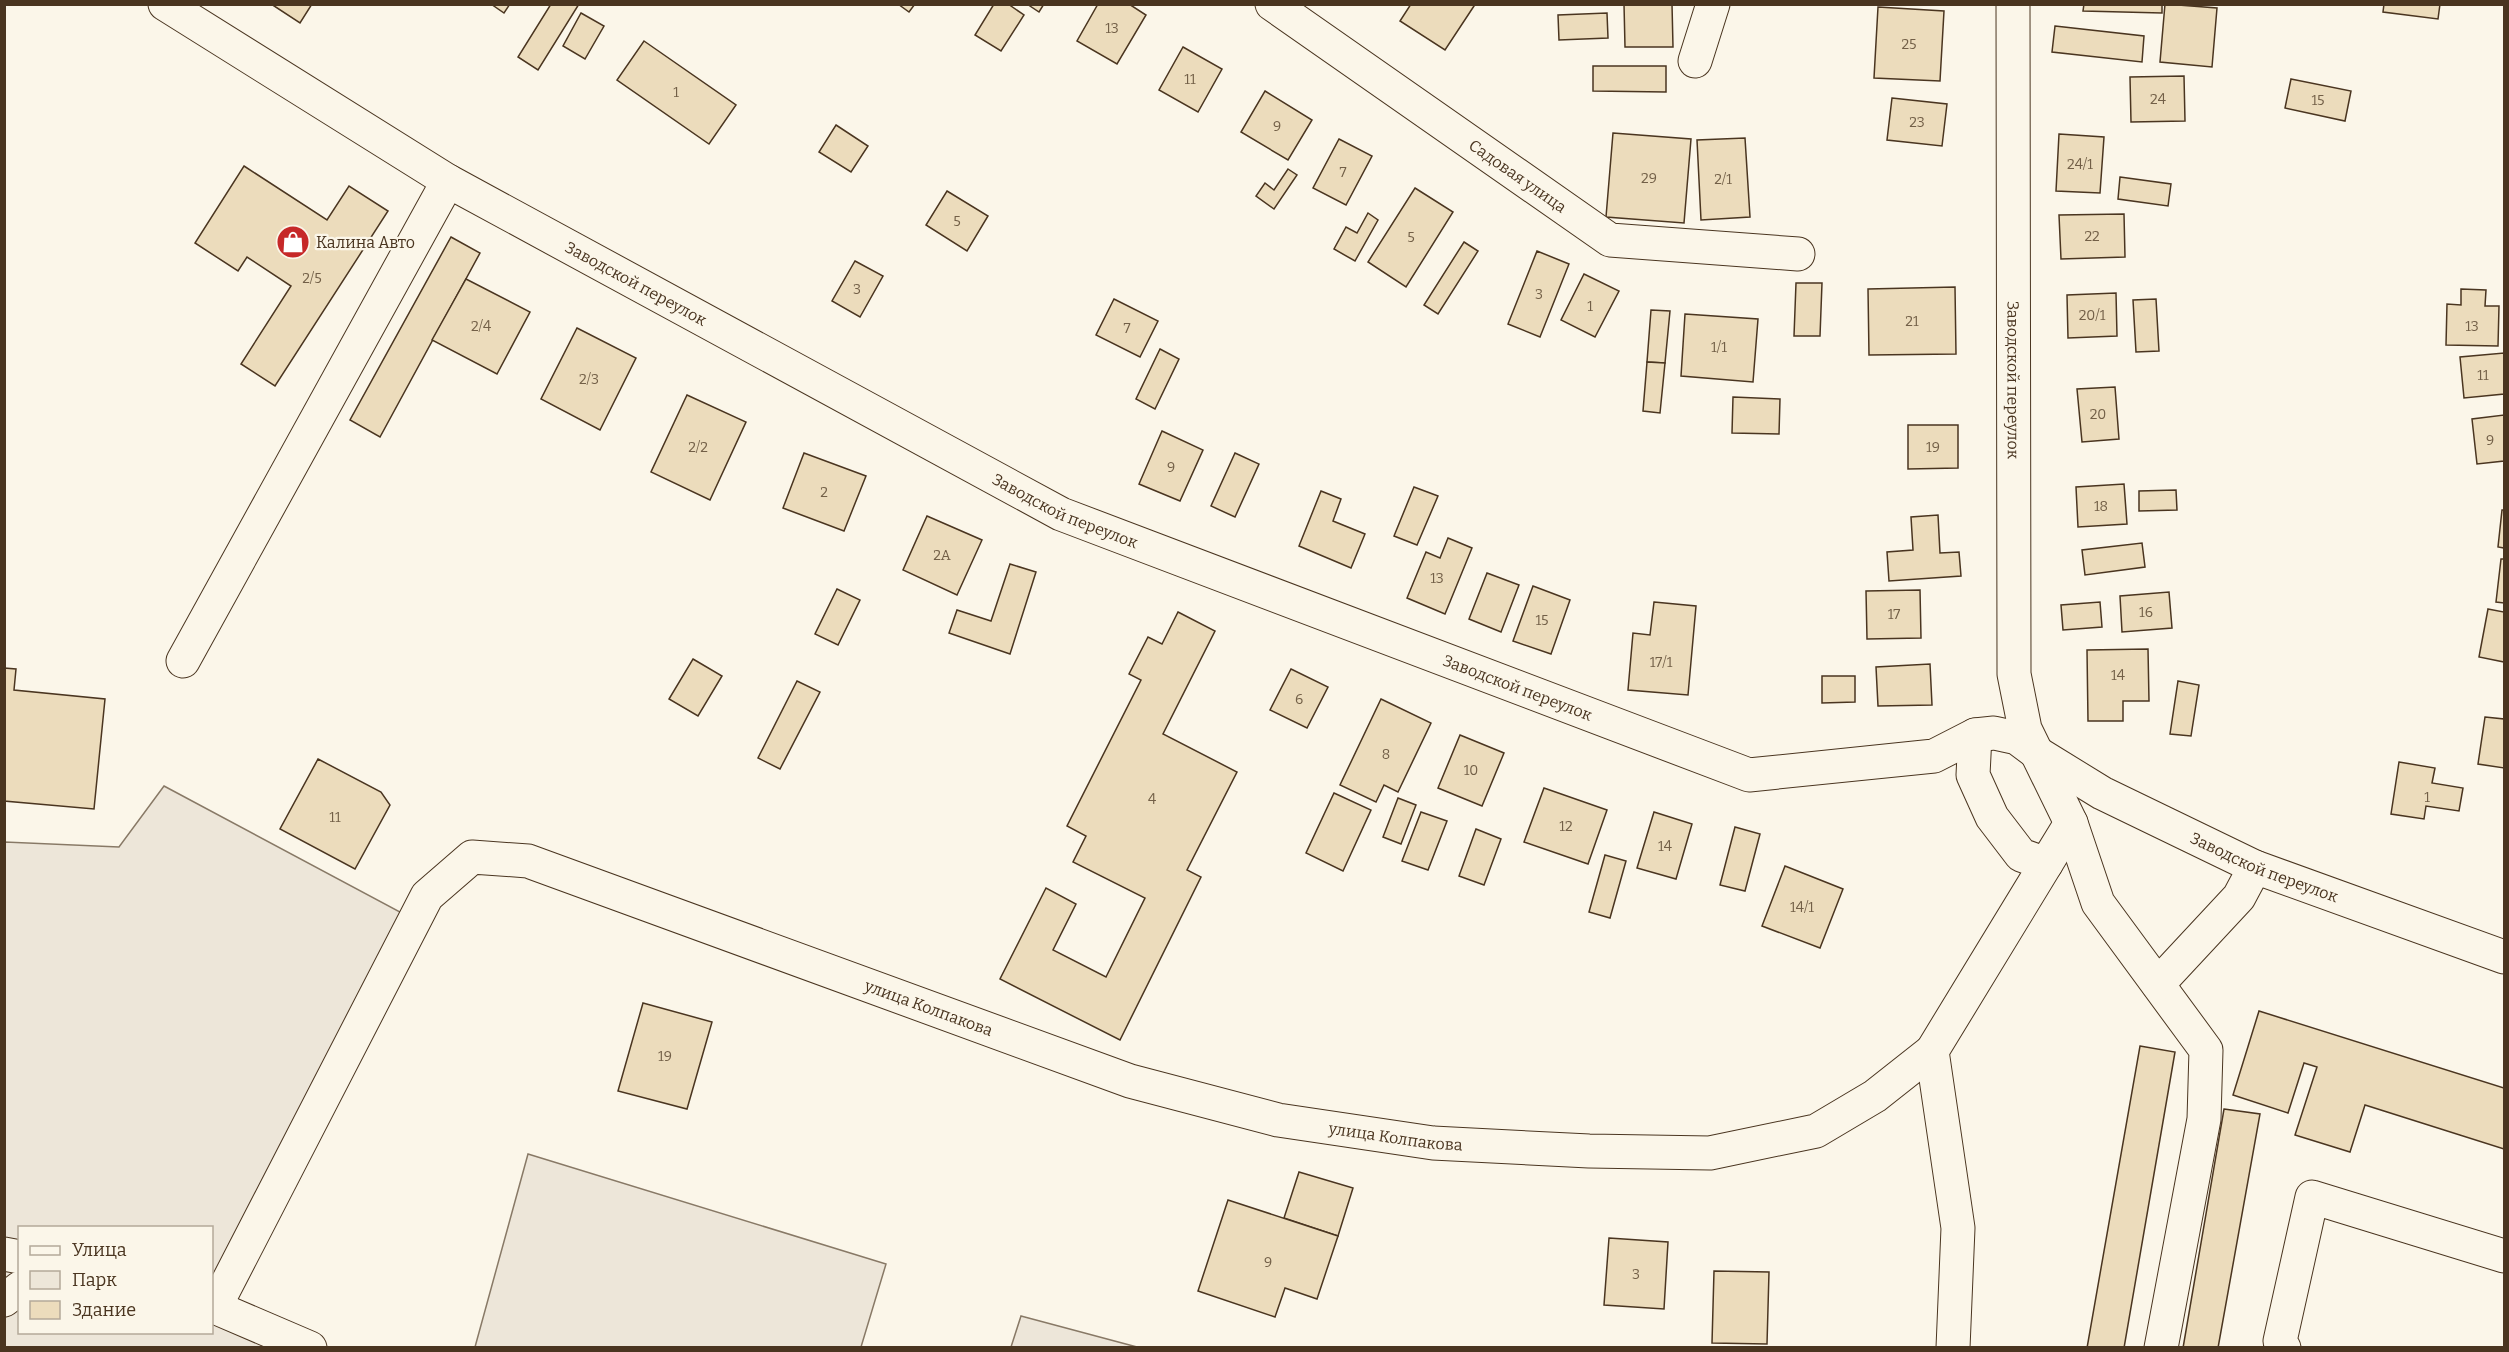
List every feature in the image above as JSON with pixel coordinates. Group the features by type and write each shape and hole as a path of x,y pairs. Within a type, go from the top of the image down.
{"street":[{"name":"Заводской переулок","path":"165,4 448,181 1061,514 1749,775 1934,756 1975,735 1994,733 2017,738 2102,793 2255,867 2505,957"},
{"name":"Садовая улица","path":"1272,4 1610,240 1798,254"},
{"path":"1695,61 1713,4"},
{"name":"Заводской переулок","path":"2013,4 2014,674 2025,729 2072,823 2098,903 2205,1050 2204,1119 2161,1347"},
{"path":"183,661 448,181"},
{"path":"1975,735 1972,775 1992,817 2021,855 2046,864"},
{"path":"1953,1347 1958,1228 1932,1052 2072,823"},
{"name":"улица Колпакова","path":"213,1306 427,896 472,857 528,861 1130,1081 1278,1120 1433,1143 1589,1151 1710,1153 1816,1131 1875,1096 1932,1052"},
{"path":"2158,984 2239,897 2255,867"},
{"path":"2284,1347 2280,1341 2312,1197 2505,1256"},
{"path":"4,1300 18,1290"},
{"path":"213,1306 310,1347"}],"green space":[{"path":"164,786 415,920 215,1306 310,1347 5,1348 5,842 119,847"},
{"path":"528,1154 886,1264 861,1347 475,1347"},
{"path":"1021,1316 1137,1347 1011,1347"}],"building":[{"path":"271,4 312,4 300,23"},
{"path":"491,4 510,4 504,13"},
{"path":"551,4 579,4 538,70 518,57"},
{"path":"898,4 915,4 909,12"},
{"path":"994,4 1008,4 1024,15 1001,51 975,35"},
{"path":"1027,4 1044,4 1039,12"},
{"path":"1098,4 1129,4 1146,15 1117,64 1077,41"},
{"path":"1411,4 1472,4 1474,6 1445,50 1400,21"},
{"path":"1624,4 1672,4 1673,47 1625,47"},
{"path":"2084,4 2162,4 2162,13 2083,11"},
{"path":"2165,4 2217,8 2212,67 2160,62"},
{"path":"2384,4 2440,4 2438,19 2383,12"},
{"path":"1878,7 1944,11 1940,81 1874,78"},
{"path":"581,13 604,26 585,59 563,46"},
{"path":"1607,13 1608,38 1559,40 1558,15"},
{"path":"2055,26 2144,36 2142,62 2052,52"},
{"path":"644,41 736,105 709,144 617,80"},
{"path":"1183,47 1222,69 1198,112 1159,90"},
{"path":"1593,66 1666,66 1666,92 1593,91"},
{"path":"2184,76 2185,121 2131,122 2130,77"},
{"path":"2291,79 2351,91 2345,121 2285,108"},
{"path":"1265,91 1312,120 1288,160 1241,132"},
{"path":"1892,98 1947,104 1942,146 1887,140"},
{"path":"836,125 868,146 851,172 819,152"},
{"path":"1613,133 1691,139 1684,223 1606,217"},
{"path":"2059,134 2104,137 2100,193 2056,191"},
{"path":"1745,138 1750,217 1701,220 1697,140"},
{"path":"1339,139 1372,156 1346,205 1313,188"},
{"path":"244,166 327,220 349,186 388,211 275,386 241,364 291,286 247,257 238,271 195,243"},
{"path":"1288,169 1297,175 1274,209 1256,196 1265,183 1274,190"},
{"path":"2120,177 2171,184 2168,206 2118,199"},
{"path":"1415,188 1453,212 1406,287 1368,262"},
{"path":"947,191 988,216 967,251 926,225"},
{"path":"1368,213 1378,220 1355,261 1334,249 1346,227 1357,233"},
{"path":"2124,214 2125,257 2061,259 2059,215"},
{"path":"451,237 480,253 380,437 350,420"},
{"path":"1464,242 1478,251 1438,314 1424,305"},
{"path":"1537,251 1569,264 1540,337 1508,324"},
{"path":"855,261 883,276 860,317 832,301"},
{"path":"1584,274 1619,291 1595,337 1561,320"},
{"path":"466,279 530,312 497,374 432,340"},
{"path":"1796,283 1822,283 1820,336 1794,336"},
{"path":"1955,287 1956,354 1869,355 1868,289"},
{"path":"2461,289 2486,290 2485,306 2499,306 2498,346 2446,345 2447,304 2461,305"},
{"path":"2116,293 2117,336 2068,338 2067,295"},
{"path":"1114,299 1158,321 1140,357 1096,335"},
{"path":"2156,299 2159,351 2136,352 2133,300"},
{"path":"1651,310 1670,311 1665,363 1647,362"},
{"path":"1685,314 1758,319 1753,382 1681,376"},
{"path":"577,328 636,358 600,430 541,399"},
{"path":"1160,349 1179,359 1155,409 1136,399"},
{"path":"2504,353 2504,394 2464,398 2460,357"},
{"path":"1647,362 1665,363 1660,413 1643,411"},
{"path":"2115,387 2119,439 2082,442 2077,389"},
{"path":"687,395 746,422 710,500 651,472"},
{"path":"1733,397 1780,399 1779,434 1732,433"},
{"path":"2504,415 2504,461 2477,464 2472,419"},
{"path":"1908,425 1958,425 1958,468 1908,469"},
{"path":"1162,431 1203,450 1180,501 1139,484"},
{"path":"804,453 866,476 844,531 783,508"},
{"path":"1235,453 1259,464 1235,517 1211,506"},
{"path":"2124,484 2127,524 2078,527 2076,487"},
{"path":"1414,487 1438,496 1417,545 1394,536"},
{"path":"2176,490 2177,510 2139,511 2139,491"},
{"path":"1321,491 1341,499 1333,521 1365,534 1351,568 1299,546"},
{"path":"2502,510 2504,510 2504,548 2498,547"},
{"path":"1938,515 1940,553 1959,552 1961,576 1889,581 1887,552 1913,550 1911,517"},
{"path":"927,516 982,540 957,595 903,570"},
{"path":"1448,538 1472,548 1445,614 1407,598 1426,552 1440,558"},
{"path":"2142,543 2145,567 2085,575 2082,550"},
{"path":"2501,559 2504,559 2504,603 2496,602"},
{"path":"1010,564 1036,572 1010,654 949,633 957,610 991,621"},
{"path":"1487,573 1519,585 1501,632 1469,619"},
{"path":"1533,586 1570,600 1551,654 1513,641"},
{"path":"837,589 860,600 838,645 815,634"},
{"path":"1920,590 1921,638 1867,639 1866,591"},
{"path":"2169,592 2172,628 2122,632 2120,596"},
{"path":"1654,602 1696,606 1688,695 1628,690 1633,633 1650,635"},
{"path":"2100,602 2102,627 2063,630 2061,605"},
{"path":"2488,609 2504,612 2504,662 2479,657"},
{"path":"1178,612 1215,631 1163,734 1237,772 1187,870 1201,877 1120,1040 1000,979 1046,888 1076,904 1053,950 1106,977 1145,898 1073,862 1086,836 1067,826 1141,680 1129,674 1148,637 1162,644"},
{"path":"2148,649 2149,701 2123,701 2123,721 2088,721 2087,650"},
{"path":"693,659 722,676 698,716 669,699"},
{"path":"1930,664 1932,705 1878,706 1876,667"},
{"path":"4,668 16,669 14,690 105,699 94,809 4,801"},
{"path":"1291,669 1328,687 1307,728 1270,710"},
{"path":"1822,676 1855,676 1855,702 1822,703"},
{"path":"797,681 820,692 780,769 758,758"},
{"path":"2178,681 2199,685 2191,736 2170,734"},
{"path":"1381,699 1431,723 1398,792 1384,785 1376,802 1340,785"},
{"path":"2485,717 2504,719 2504,768 2478,764"},
{"path":"1460,735 1504,753 1482,806 1438,788"},
{"path":"318,759 381,792 390,805 355,869 280,829"},
{"path":"2399,762 2435,768 2432,783 2463,788 2459,811 2426,806 2424,819 2391,814"},
{"path":"1544,788 1607,810 1588,864 1524,842"},
{"path":"1334,793 1371,810 1343,871 1306,853"},
{"path":"1398,798 1416,805 1401,844 1383,837"},
{"path":"1421,812 1447,821 1428,870 1402,861"},
{"path":"1654,812 1692,824 1676,879 1637,868"},
{"path":"1735,827 1760,834 1745,891 1720,885"},
{"path":"1476,829 1501,839 1484,885 1459,876"},
{"path":"1605,855 1626,861 1610,918 1589,912"},
{"path":"1785,866 1843,889 1820,948 1762,926"},
{"path":"643,1003 712,1022 687,1109 618,1091"},
{"path":"2259,1011 2504,1088 2504,1149 2365,1105 2350,1152 2295,1135 2317,1067 2304,1063 2288,1113 2233,1095"},
{"path":"2140,1046 2175,1052 2124,1348 2087,1348"},
{"path":"2224,1109 2260,1114 2218,1348 2183,1348"},
{"path":"1299,1172 1353,1188 1338,1236 1284,1218"},
{"path":"1228,1200 1338,1236 1317,1299 1285,1288 1275,1317 1198,1291"},
{"path":"1609,1238 1668,1242 1664,1309 1604,1305"},
{"path":"1714,1271 1769,1272 1767,1344 1712,1343"}],"place":[{"name":"Калина Авто","path":"293,242"}]}
